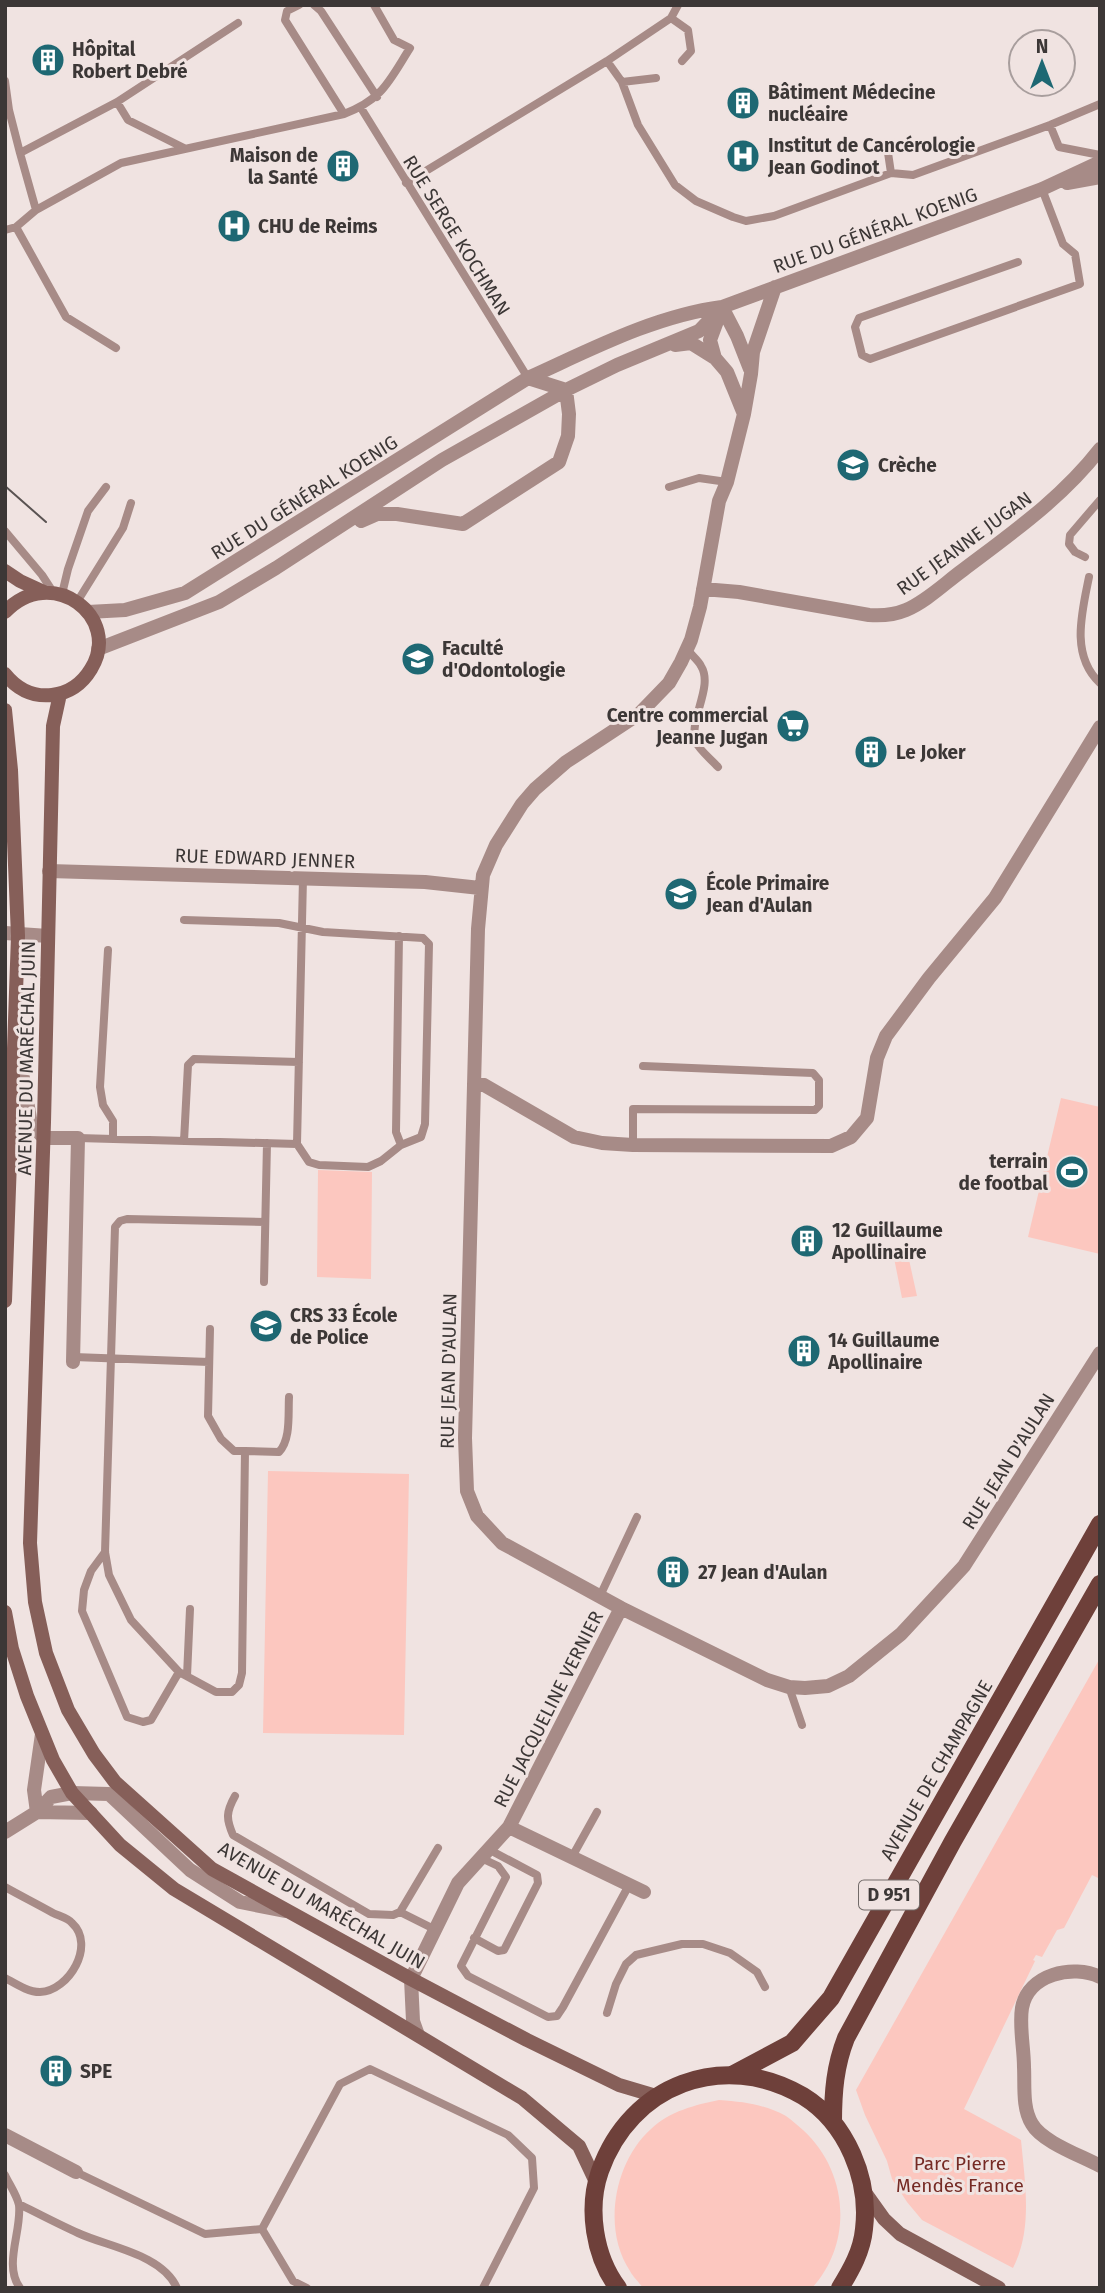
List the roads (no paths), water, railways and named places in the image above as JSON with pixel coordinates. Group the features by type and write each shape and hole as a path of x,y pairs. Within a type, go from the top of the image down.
{"main road":[{"path":"5,571 20,581 77,602 88,612 94,624 98,649 94,664 86,677 61,694 26,692 5,674"},
{"path":"5,612 28,595 53,593"},
{"name":"AVENUE DU MARÉCHAL JUIN","path":"61,694 53,726 44,1138 30,1543 35,1602 46,1653 68,1710 96,1757 115,1782 212,1868 411,1979 619,2085 656,2096"},
{"name":"AVENUE DU MARÉCHAL JUIN","path":"5,710 11,770 14,1028 5,1301"},
{"name":"AVENUE DE CHAMPAGNE","path":"733,2075 792,2043 831,1998 1100,1524"},
{"name":"D 951","path":"833,2122 834,2079 846,2038 953,1841 1100,1584"},
{"path":"5,1612 12,1649 53,1760 72,1793 120,1845 174,1889 522,2098 579,2146 596,2182"},
{"path":"616,2287 600,2253 593,2218 596,2182 608,2148 628,2119 656,2096 693,2080 733,2075 770,2081 804,2097 833,2122 853,2155 864,2191 864,2230 853,2267 840,2288"},
{"path":"864,2191 884,2219 900,2234 999,2288"}],"street":[{"name":"RUE DU GÉNÉRAL KOENIG","path":"88,612 125,610 186,593 528,378 644,328 692,311 722,307 775,288 1042,188 1100,162"},
{"name":"RUE DU GÉNÉRAL KOENIG","path":"1042,188 1100,177"},
{"name":"RUE JEAN D'AULAN","path":"775,288 753,352 744,414 727,482 719,501 700,607 687,649 669,682 639,714 566,762 528,796 496,845 483,875 480,888 474,1084 465,1438 467,1491 477,1516 502,1543 621,1608 767,1680 789,1687 828,1686 849,1676 901,1634 964,1566 1100,1353"},
{"name":"RUE DU GÉNÉRAL KOENIG","path":"98,649 219,602 329,535 442,460 566,390 617,365 699,331 722,307"},
{"path":"715,358 710,340 722,307"},
{"path":"722,307 737,336 751,374"},
{"path":"666,346 691,343 715,358 727,372 744,414"},
{"path":"528,378 566,390"},
{"name":"RUE DU GÉNÉRAL KOENIG","path":"329,535 377,514 463,524 559,462 568,436 566,390"},
{"name":"RUE JEANNE JUGAN","path":"703,589 739,592 869,615 884,616 905,611 1039,512 1072,482 1100,449"},
{"path":"474,1084 484,1084 574,1137 602,1143 831,1146 851,1138 867,1118 877,1058 886,1036 929,978 995,898 1100,727"},
{"name":"RUE EDWARD JENNER","path":"49,871 425,882 480,888"},
{"path":"12,934 48,936"},
{"path":"14,1028 32,1124 44,1138 78,1138 73,1360"},
{"name":"RUE JACQUELINE VERNIER","path":"418,2035 413,2021 411,1979 458,1883 509,1827 621,1608"},
{"path":"37,1812 34,1790 42,1734"},
{"path":"5,1832 37,1812 51,1797 72,1793 109,1794 190,1870 240,1902 287,1911"},
{"path":"37,1812 91,1813"},
{"name":"RUE JACQUELINE VERNIER","path":"509,1827 644,1892"},
{"path":"1100,1978 1088,1972 1061,1972 1044,1977 1032,1989 1022,2006 1026,2106 1032,2126 1049,2139 1100,2166"},
{"path":"5,2135 76,2172"}],"lane":[{"path":"299,5 287,11 285,20 344,114"},
{"path":"314,5 321,11 377,97"},
{"path":"5,230 16,227 36,210 121,163 361,108 377,97 410,48 394,40 374,5"},
{"path":"406,183 607,61 671,18 678,5"},
{"path":"671,18 688,30 691,51 682,61"},
{"path":"20,153 117,102 238,23"},
{"path":"607,61 622,82 638,125 675,185 696,201 746,221 774,215 891,173 913,175 1100,104"},
{"path":"622,82 656,78"},
{"path":"5,81 9,110 36,210"},
{"path":"117,102 128,120 184,148"},
{"name":"RUE SERGE KOCHMAN","path":"361,108 528,378"},
{"path":"1050,125 1059,147 1100,155"},
{"path":"887,146 891,173"},
{"path":"1018,262 859,318 855,327 862,355 870,359 1080,284 1075,254 1063,244 1042,188"},
{"path":"16,227 66,317 116,348"},
{"path":"669,487 699,478 727,482"},
{"path":"5,531 42,575 53,593 68,569 88,511 106,487"},
{"path":"1086,557 1075,552 1069,544 1069,535 1100,500"},
{"path":"77,602 123,528 131,503"},
{"path":"1089,577 1080,641 1083,660 1091,676 1099,679"},
{"path":"687,649 702,667 704,674 702,698 695,725 696,743 718,767"},
{"path":"184,920 279,922 302,928 323,932 423,938 429,944 425,1124 421,1136 401,1145 381,1161 368,1167 319,1165 309,1162 298,1144 299,1062 302,928 303,878"},
{"path":"399,936 396,1132 401,1145"},
{"path":"108,950 100,1087 103,1105 113,1121 113,1139"},
{"path":"184,1141 188,1066 194,1059 299,1062"},
{"path":"633,1145 633,1109 815,1110 820,1106 819,1080 813,1073 643,1066"},
{"path":"78,1138 298,1144"},
{"path":"264,1282 267,1143"},
{"path":"245,1451 242,1673 239,1685 232,1692 216,1692 183,1674 131,1620 110,1575 105,1552 115,1227 120,1221 127,1219 265,1222"},
{"path":"210,1329 208,1416 221,1439 234,1451 279,1452 287,1439 289,1397"},
{"path":"73,1360 209,1362"},
{"path":"600,1596 637,1517"},
{"path":"105,1552 91,1571 84,1590 82,1611 127,1717 142,1722 151,1720 183,1674 190,1609"},
{"path":"789,1687 802,1725"},
{"path":"235,1796 227,1810 226,1820 233,1835 369,1914 400,1912 436,1930"},
{"path":"572,1857 597,1812"},
{"path":"400,1912 438,1848"},
{"path":"485,1854 506,1877 461,1966 468,1976 548,2017 557,2016 564,2007 629,1885"},
{"path":"474,1938 498,1951 505,1950 538,1883 537,1875 485,1854"},
{"path":"5,1887 73,1923 80,1936 81,1947 80,1959 57,1988 41,1992 26,1989 5,1978"},
{"path":"607,2013 626,1964 636,1955 682,1944 703,1944 730,1953 757,1972 765,1986"},
{"path":"262,2229 340,2084 370,2069 508,2135 532,2158 534,2188 483,2288"},
{"path":"76,2172 205,2234 262,2229"},
{"path":"5,2175 19,2204 13,2270 15,2282 20,2288"},
{"path":"19,2204 81,2235 125,2249 159,2268 173,2279 177,2288"},
{"path":"262,2229 293,2281 307,2288"}],"tram line":[{"path":"5,486 46,522"}],"place":[{"name":"Hôpital Robert Debré","path":"48,60"},
{"name":"Bâtiment Médecine nucléaire","path":"743,103"},
{"name":"Institut de Cancérologie Jean Godinot","path":"743,156"},
{"name":"Maison de la Santé","path":"343,166"},
{"name":"CHU de Reims","path":"234,226"},
{"name":"Crèche","path":"853,465"},
{"name":"Faculté d'Odontologie","path":"418,659"},
{"name":"Centre commercial Jeanne Jugan","path":"793,726"},
{"name":"Le Joker","path":"871,752"},
{"name":"École Primaire Jean d'Aulan","path":"681,894"},
{"name":"terrain de footbal","path":"1072,1172"},
{"name":"12 Guillaume Apollinaire","path":"807,1241"},
{"name":"CRS 33 École de Police","path":"266,1326"},
{"name":"14 Guillaume Apollinaire","path":"804,1351"},
{"name":"27 Jean d'Aulan","path":"673,1572"},
{"name":"SPE","path":"56,2071"}],"park label":[{"name":"Parc Pierre Mendès France","path":"960,2174"}]}
